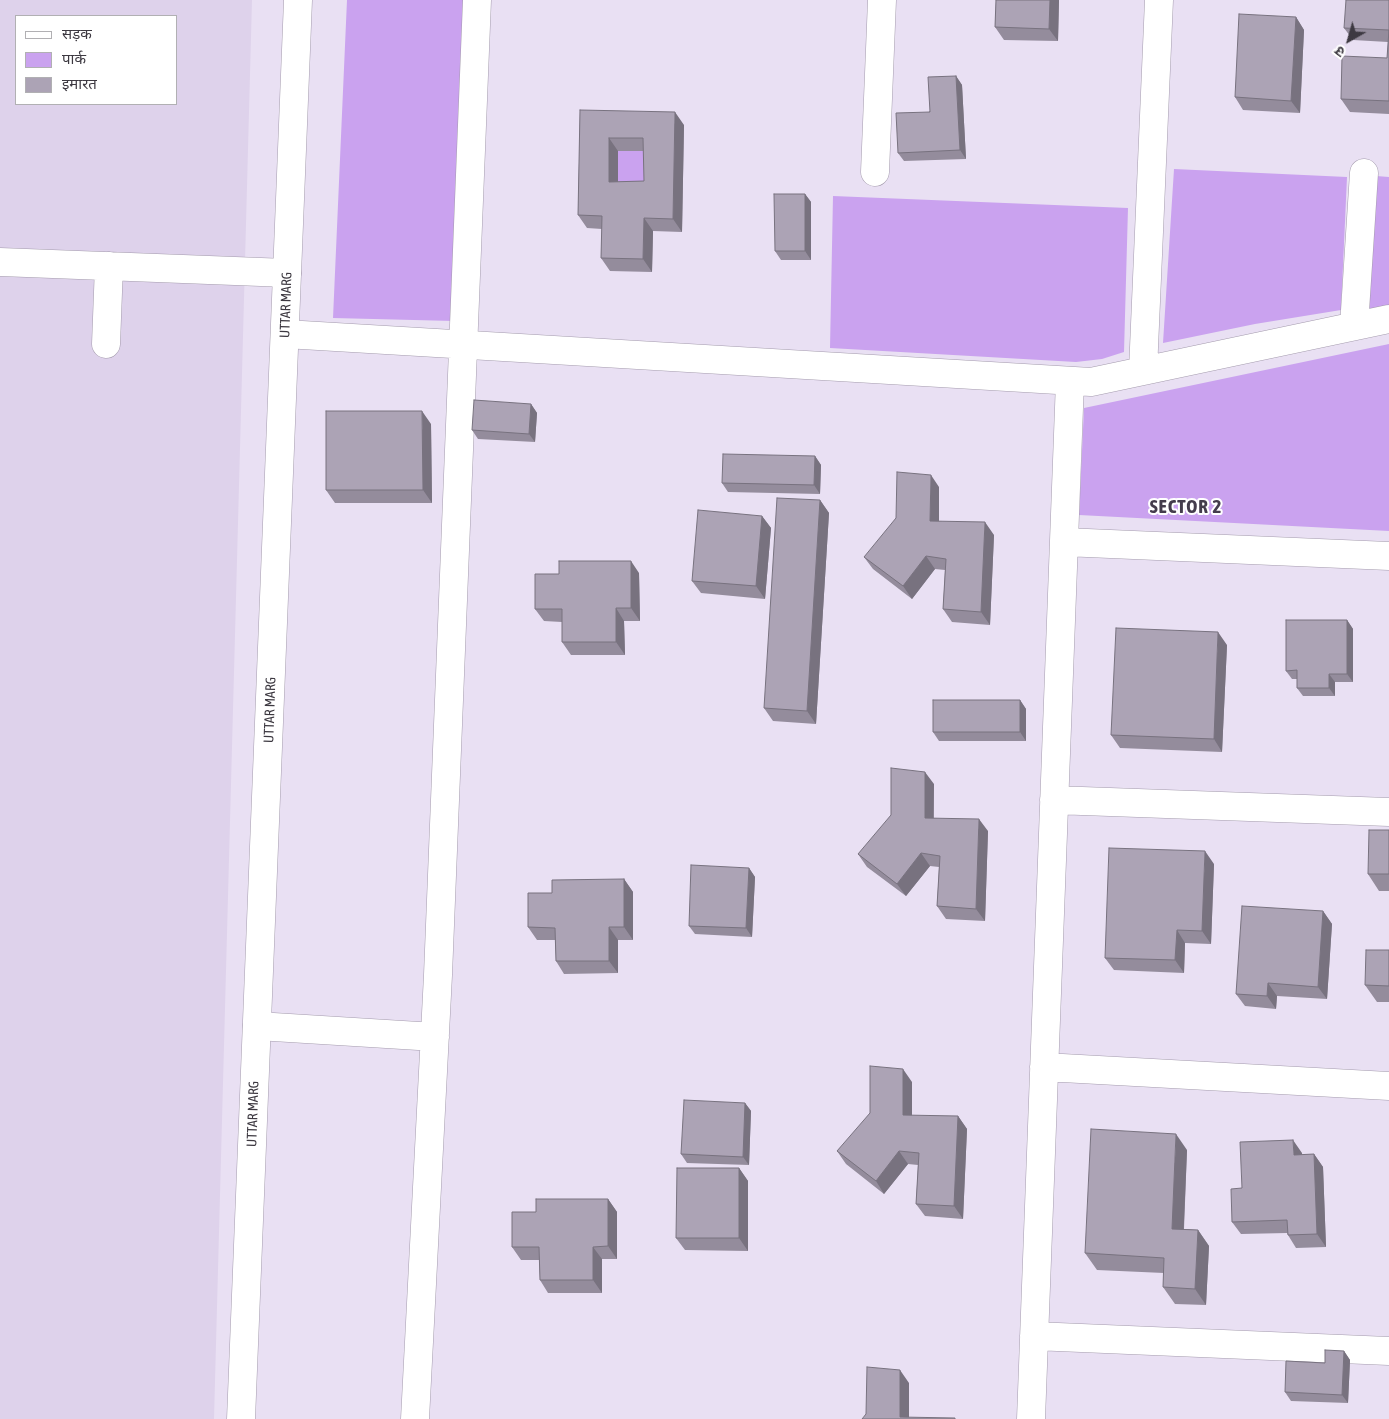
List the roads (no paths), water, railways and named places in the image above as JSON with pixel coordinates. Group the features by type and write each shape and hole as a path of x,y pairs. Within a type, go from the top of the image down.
{"street":[{"name":"UTTAR MARG","path":"241,1419 298,0"},
{"path":"415,1419 435,1037 478,0"},
{"path":"875,172 882,0"},
{"path":"1143,371 1159,0"},
{"path":"1354,326 1364,173"},
{"path":"0,262 287,273"},
{"path":"106,344 109,266"},
{"path":"285,334 1091,382 1389,319"},
{"path":"1031,1419 1070,381"},
{"path":"1064,542 1389,556"},
{"path":"1054,800 1389,812"},
{"path":"257,1026 435,1037"},
{"path":"1044,1067 1389,1086"},
{"path":"1034,1336 1389,1351"}],"district":[{"name":"SECTOR 2","path":"1186,507"}]}
